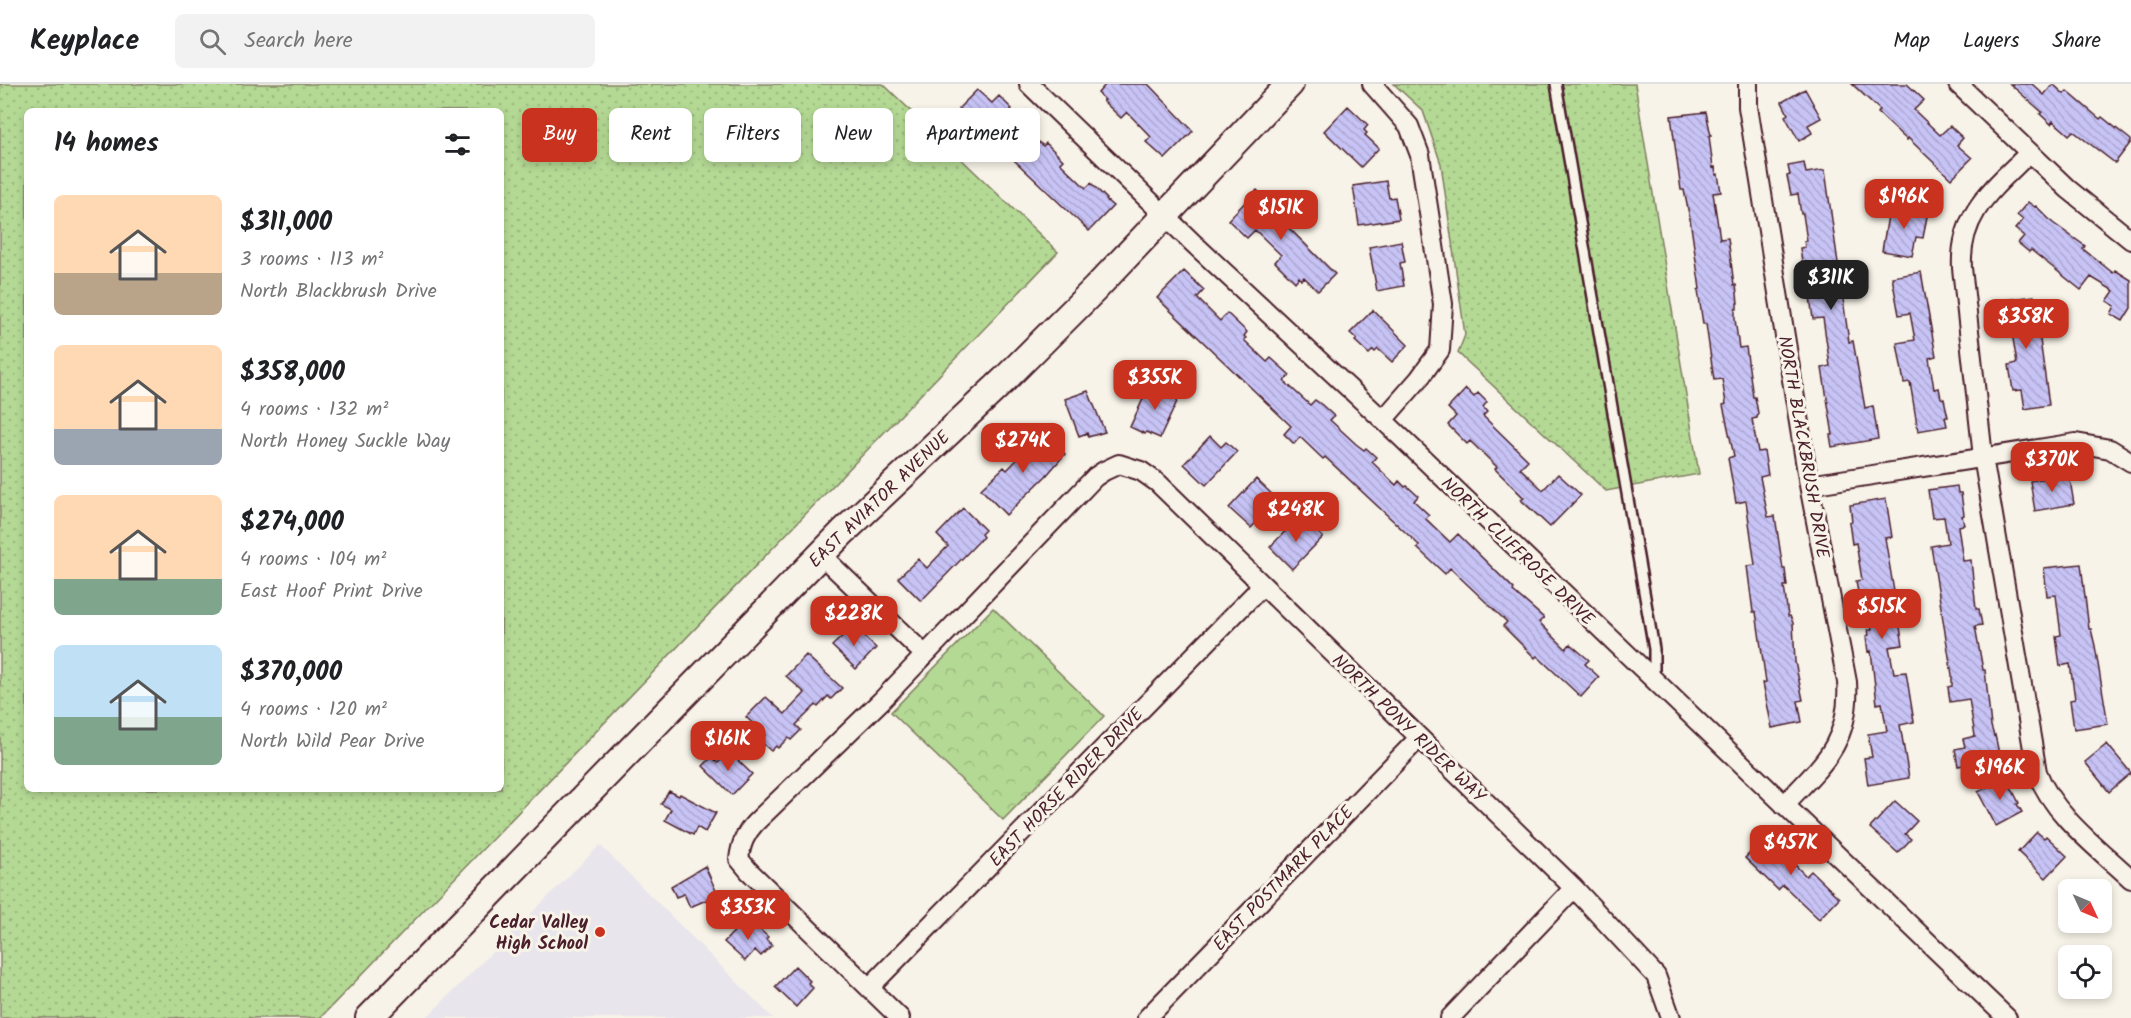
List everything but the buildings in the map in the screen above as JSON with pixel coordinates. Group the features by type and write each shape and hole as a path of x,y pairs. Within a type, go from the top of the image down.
{"street":[{"name":"NORTH CLIFFROSE DRIVE","path":"1029,84 2007,1018"},
{"name":"EAST AVIATOR AVENUE","path":"369,1018 821,555 1040,345 1290,84"},
{"path":"1372,84 1409,126 1420,155 1443,304 1440,350 1419,379 1383,420"},
{"name":"NORTH BLACKBRUSH DRIVE","path":"1748,84 1748,107 1809,484 1848,696 1847,711 1840,737 1827,758 1784,805"},
{"path":"1958,84 2075,195 2131,240"},
{"path":"2029,153 1977,208 1970,219 1962,243 1962,267 1983,457 2037,772 2045,792 2058,810 2131,879"},
{"path":"1809,484 2076,443 2110,449 2131,462"},
{"name":"NORTH PONY RIDER WAY","path":"925,655 1095,477 1119,464 1141,471 1158,483 1574,888 1656,976 1671,1018"},
{"path":"821,555 925,655 755,823 747,832 739,859 758,881 900,1018"},
{"name":"EAST HORSE RIDER DRIVE","path":"869,988 1262,586"},
{"name":"EAST POSTMARK PLACE","path":"1147,1018 1419,738"},
{"path":"1450,1018 1574,888"}],"lane":[{"path":"1556,84 1654,649 1655,682"}],"shaded area":[{"name":"Cedar Valley High School","path":"600,845 773,1018 426,1018"}],"green space":[{"path":"0,84 883,84 908,108 905,108 905,162 964,162 1058,252 320,1018 0,1018"},
{"path":"1394,84 1635,84 1699,474 1606,491 1458,353 1465,335 1441,164 1423,111"},
{"path":"993,608 1104,716 1003,820 891,712"}],"place":[{"name":"Cedar Valley High School","path":"600,932"}]}
